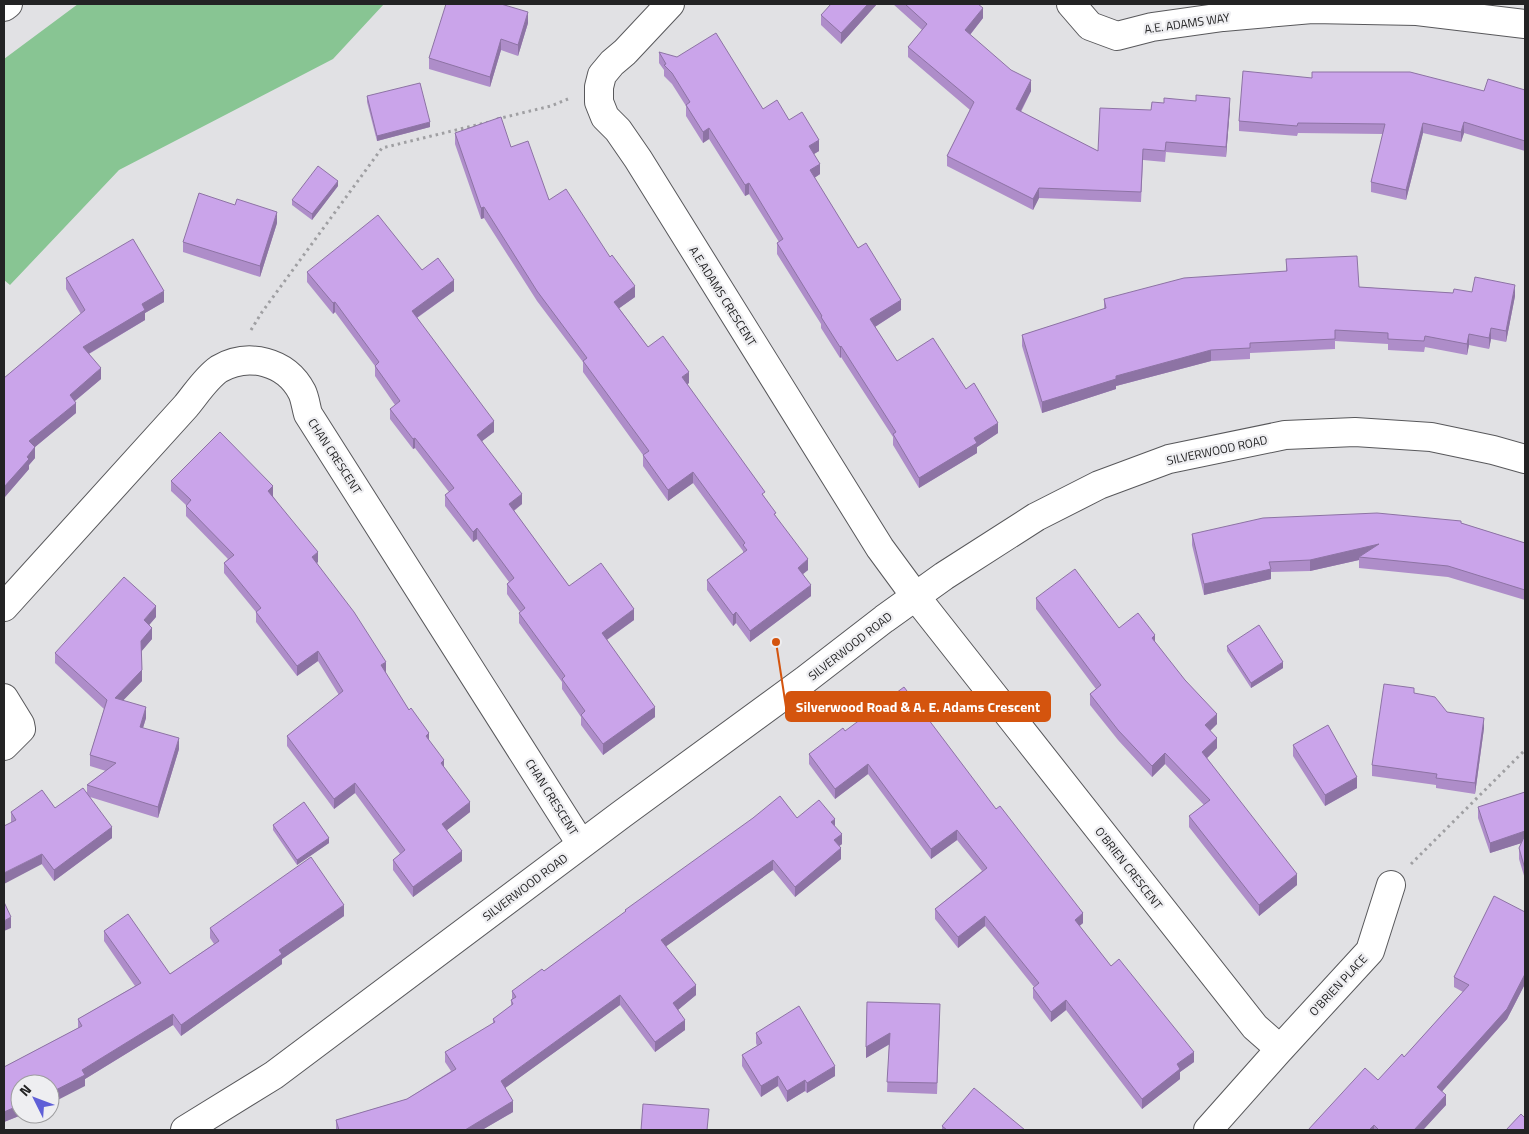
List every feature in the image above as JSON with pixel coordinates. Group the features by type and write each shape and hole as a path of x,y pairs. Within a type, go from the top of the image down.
{"street":[{"path":"4,7 8,4"},
{"name":"A.E.ADAMS CRESCENT","path":"670,4 602,75 599,87 599,102 605,117 618,130 638,159 880,548 916,597"},
{"name":"A.E. ADAMS WAY","path":"1071,4 1090,26 1117,36 1152,27 1312,9 1418,10 1525,24"},
{"name":"CHAN CRESCENT","path":"4,606 186,406 205,382 218,370 232,363 256,360 269,363 282,369 292,378 302,392 308,414 581,844"},
{"name":"SILVERWOOD ROAD","path":"185,1130 274,1075 581,844 806,680 884,619 944,576 1036,517 1099,485 1169,459 1285,435 1355,432 1431,437 1525,459"},
{"name":"O'BRIEN CRESCENT","path":"916,597 1255,1027 1280,1049"},
{"path":"4,698 20,724 21,729 4,746"},
{"name":"O'BRIEN PLACE","path":"1280,1049 1370,951 1391,885"},
{"path":"1208,1130 1280,1049"}],"path":[{"path":"262,312 382,148 551,106"},
{"path":"1434,840 1525,750"}],"green space":[{"path":"78,4 384,4 333,59 119,170 10,285 4,280 4,59"}],"building":[{"path":"446,4 501,4 528,12 518,45 501,39 490,77 429,58"},
{"path":"831,4 868,4 841,33 821,15"},
{"path":"905,4 978,4 983,8 965,30 1011,70 1031,80 1016,109 1098,151 1100,108 1151,110 1152,102 1164,103 1164,98 1196,101 1196,95 1230,98 1226,147 1166,142 1165,151 1143,149 1141,192 1039,188 1033,199 947,156 974,102 908,47 927,24"},
{"path":"716,33 763,109 777,100 789,120 802,112 819,140 809,146 820,164 810,170 858,248 866,243 901,300 870,319 897,361 933,338 966,389 974,383 998,423 974,438 977,443 919,478 893,434 896,432 821,317 777,243 783,239 749,183 745,185 709,128 703,132 686,105 690,102 672,73 664,65 666,64 659,52 677,57"},
{"path":"1243,71 1312,78 1312,72 1410,72 1484,91 1488,79 1525,90 1525,141 1464,122 1461,132 1423,123 1406,190 1371,182 1385,124 1298,123 1297,126 1239,121"},
{"path":"420,83 430,122 377,136 367,96"},
{"path":"501,117 511,147 528,141 549,200 566,189 610,257 612,255 635,286 614,302 648,347 663,336 689,372 682,377 765,492 762,494 776,513 774,514 808,559 798,568 811,585 750,631 736,612 733,615 707,580 747,550 743,545 745,543 693,472 668,490 643,455 649,451 583,361 587,358 537,291 484,207 481,208 455,133"},
{"path":"318,166 338,181 312,214 292,200"},
{"path":"199,193 235,205 237,199 277,212 260,266 183,242"},
{"path":"378,215 422,270 438,258 454,280 412,311 494,421 477,435 522,494 509,504 569,586 601,563 634,609 602,633 655,707 603,744 581,715 585,711 562,679 565,676 519,613 525,608 507,584 514,578 477,528 473,532 445,495 454,488 390,409 400,401 375,366 379,362 335,302 333,303 307,272"},
{"path":"133,239 164,291 142,304 145,310 83,347 101,368 70,395 76,403 29,441 35,447 27,457 29,459 4,487 4,378 85,310 66,278"},
{"path":"1357,256 1359,287 1453,293 1454,289 1472,292 1475,277 1515,285 1506,331 1491,328 1489,338 1469,334 1467,344 1425,336 1424,341 1388,339 1388,333 1335,330 1335,339 1250,343 1250,348 1211,350 1116,376 1116,379 1042,402 1022,335 1106,308 1104,299 1184,278 1287,271 1286,259"},
{"path":"220,432 273,486 268,491 318,552 312,557 354,612 386,662 381,665 409,710 411,708 429,733 426,736 444,760 441,763 470,802 442,824 462,851 413,887 393,860 405,850 355,783 334,799 287,736 343,691 318,651 297,666 256,612 261,608 224,563 234,555 186,506 191,500 171,481"},
{"path":"1377,513 1461,521 1461,523 1525,543 1525,590 1448,566 1359,557 1379,544 1310,560 1269,562 1271,569 1204,584 1192,534 1263,518"},
{"path":"1075,569 1119,628 1138,613 1155,635 1152,638 1185,680 1217,714 1205,725 1217,738 1202,752 1297,874 1259,905 1189,816 1210,800 1165,753 1152,766 1118,730 1090,694 1101,685 1036,598"},
{"path":"124,577 156,606 144,620 152,628 141,641 142,670 115,698 146,707 140,727 179,738 158,807 87,785 116,763 90,755 107,700 55,653"},
{"path":"1259,625 1283,662 1251,683 1227,646"},
{"path":"1384,684 1414,688 1414,693 1435,697 1447,712 1484,718 1475,783 1436,778 1437,774 1372,765"},
{"path":"904,687 996,809 1000,806 1083,913 1075,920 1111,966 1119,959 1194,1052 1177,1064 1180,1069 1142,1099 1066,1000 1051,1012 1033,988 1039,983 985,916 958,937 935,909 987,868 957,830 931,849 868,764 835,789 809,754 843,728 845,731"},
{"path":"1328,725 1357,777 1325,795 1293,745"},
{"path":"83,788 112,827 54,870 42,854 4,873 4,826 16,820 11,812 42,790 55,808"},
{"path":"1525,792 1525,831 1490,843 1478,807"},
{"path":"780,796 797,818 819,800 835,819 831,822 842,834 834,840 841,848 795,887 773,860 661,940 696,985 673,1003 685,1020 655,1042 620,995 501,1081 513,1101 465,1130 339,1130 336,1120 407,1099 456,1069 445,1052 495,1022 493,1019 513,1004 511,1000 516,997 512,991 542,969 544,971 753,818"},
{"path":"304,802 329,838 297,860 273,825"},
{"path":"1525,835 1525,869 1519,848"},
{"path":"311,857 344,905 279,950 282,954 181,1025 173,1014 82,1070 85,1075 60,1088 60,1074 10,1074 10,1109 4,1112 4,1067 82,1026 78,1019 141,983 104,931 128,914 170,974 219,941 210,928"},
{"path":"1494,896 1525,912 1525,974 1507,1009 1437,1087 1446,1095 1414,1130 1379,1130 1374,1125 1369,1130 1308,1130 1365,1068 1378,1080 1402,1054 1404,1057 1469,985 1454,977"},
{"path":"4,902 11,917 4,921"},
{"path":"867,1002 940,1004 937,1083 887,1082 890,1033 866,1047"},
{"path":"799,1006 835,1066 807,1083 805,1080 787,1091 778,1076 761,1086 742,1055 762,1043 756,1033"},
{"path":"974,1088 1025,1130 947,1130 942,1126"},
{"path":"643,1104 709,1109 707,1130 641,1130"},
{"path":"1521,1114 1525,1118 1525,1130 1506,1130"}],"place":[{"name":"Silverwood Road & A. E. Adams Crescent","path":"776,642"}]}
